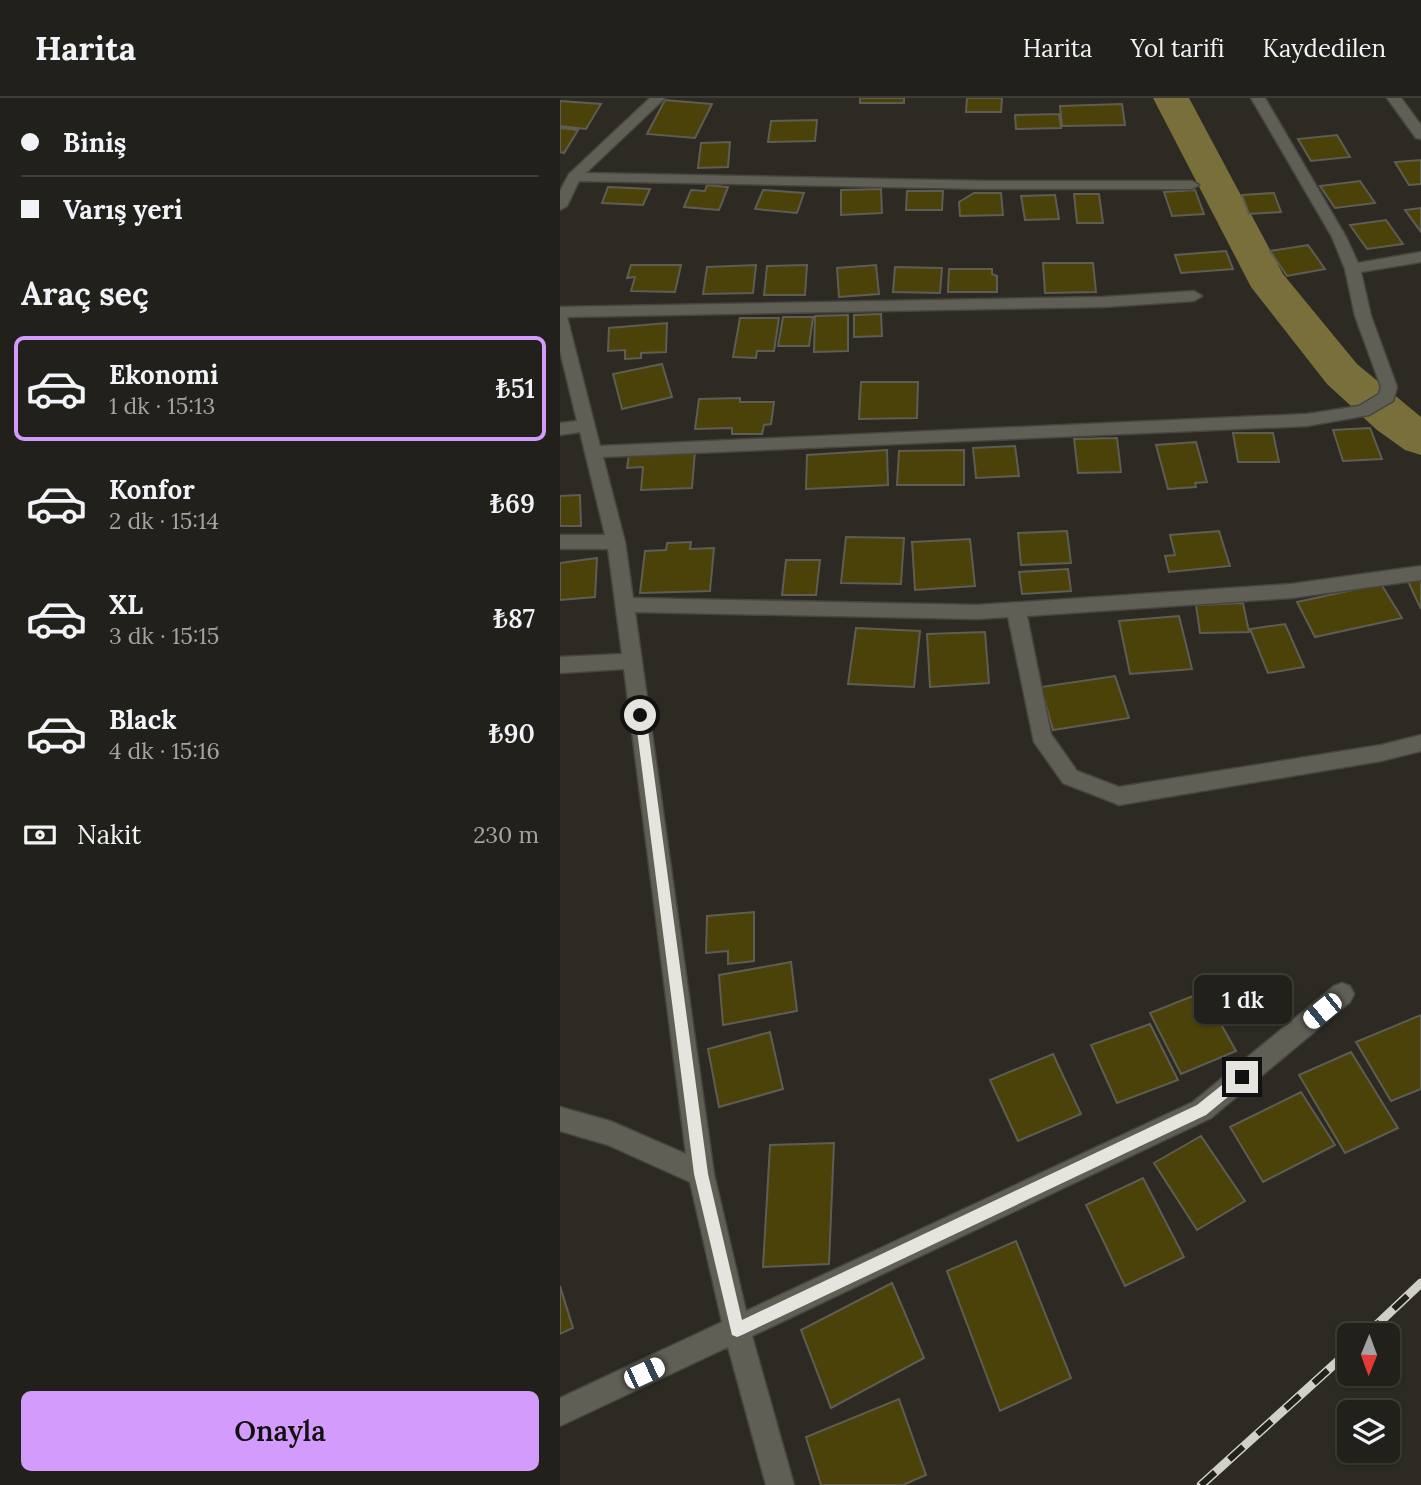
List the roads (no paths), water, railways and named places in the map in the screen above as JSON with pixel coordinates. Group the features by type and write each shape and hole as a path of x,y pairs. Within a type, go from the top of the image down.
{"street":[{"path":"560,206 574,177 658,98"},
{"path":"593,452 1307,420 1363,411 1387,397 1389,387 1363,316 1353,269 1339,237 1258,98"},
{"path":"1394,98 1421,135"},
{"path":"574,177 988,185 1192,185"},
{"path":"1353,269 1421,257"},
{"path":"560,312 1103,302 1194,296"},
{"path":"560,318 616,542 701,1174 737,1330 780,1485"},
{"path":"560,429 586,425"},
{"path":"560,542 616,542"},
{"path":"625,605 977,612 1292,591 1421,573"},
{"path":"1016,609 1041,736 1070,777 1119,796 1381,753 1421,743"},
{"path":"560,665 633,661"},
{"path":"560,1412 1202,1110 1342,995"},
{"path":"560,1119 610,1133 701,1174"}],"waterway":[{"path":"1171,98 1265,278 1342,374 1393,419 1421,439"}],"railway":[{"path":"1379,1323 1421,1283"},
{"path":"1201,1485 1337,1362"}]}
